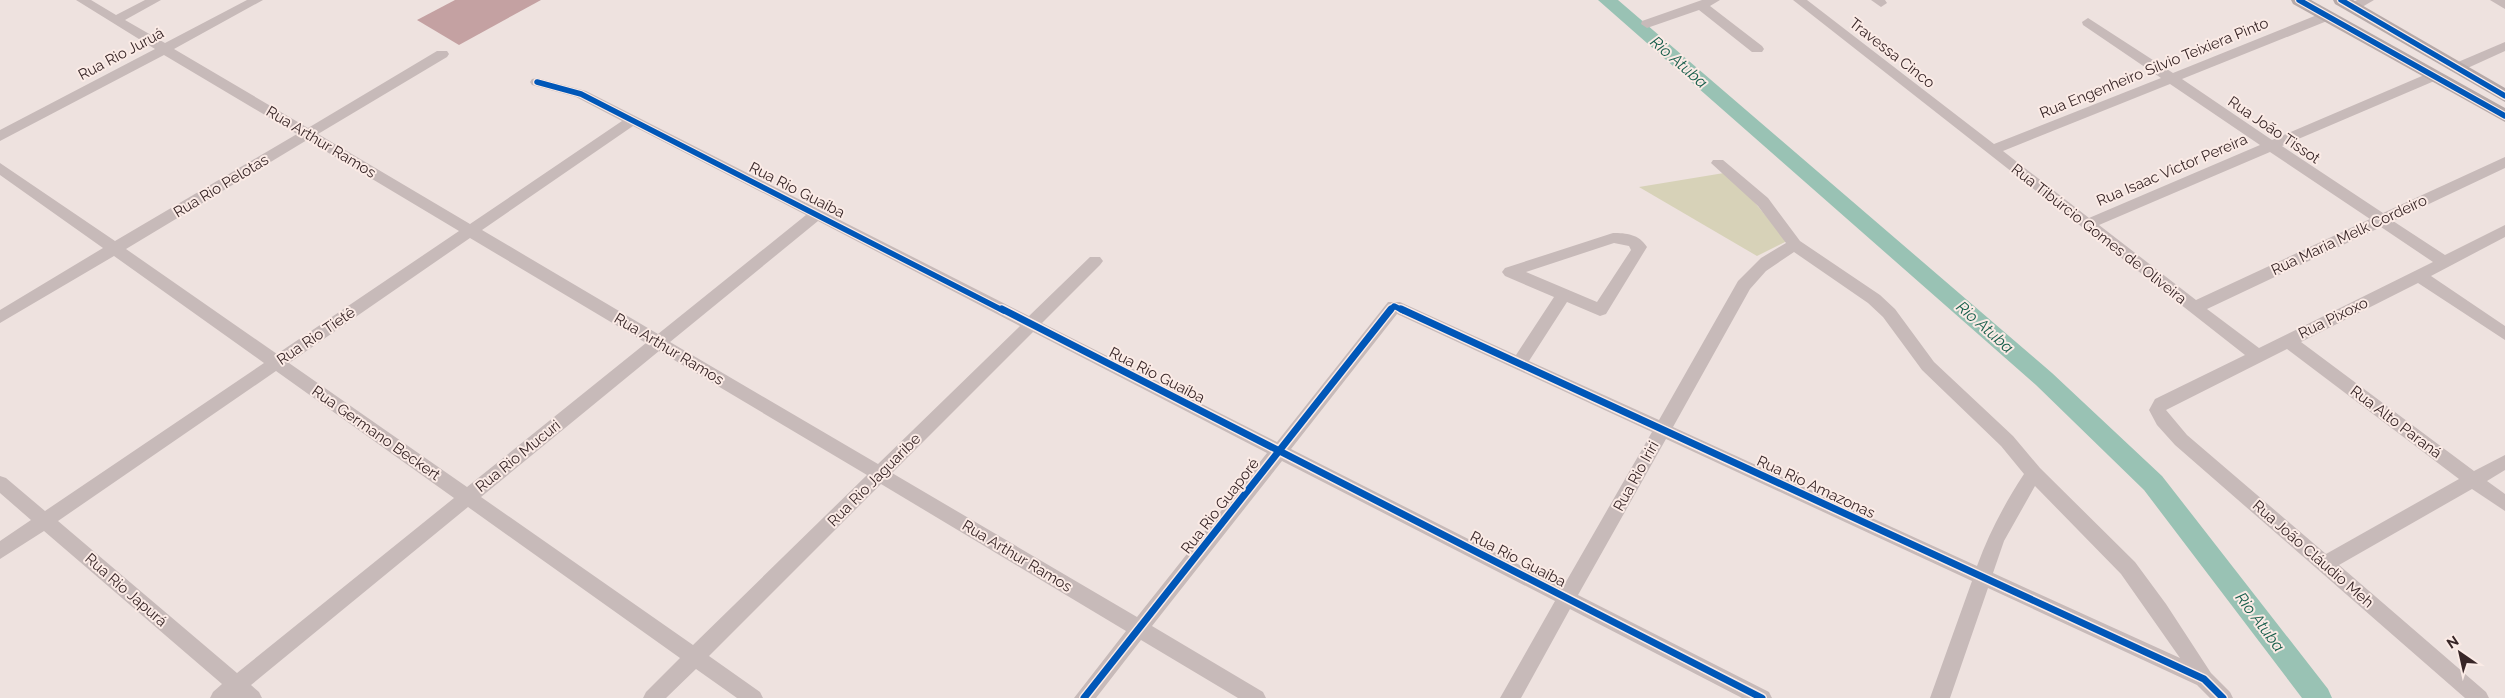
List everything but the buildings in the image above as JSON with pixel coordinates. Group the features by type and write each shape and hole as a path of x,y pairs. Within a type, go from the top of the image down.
{"main road":[{"path":"2299,0 2504,115"},
{"path":"2346,3 2505,96"},
{"path":"2369,40 2371,33 2377,30 2395,32"}],"street":[{"name":"Rua Arthur Ramos","path":"82,0 1256,698"},
{"path":"116,20 155,0"},
{"name":"Rua Rio Juruá","path":"0,136 257,0"},
{"path":"1646,24 1714,0"},
{"name":"Travessa Cinco","path":"1799,0 1942,112"},
{"path":"2346,3 2368,0"},
{"path":"2496,0 2505,5"},
{"path":"1700,4 1757,49"},
{"name":"Rua Engenheiro Silvio Teixiera Pinto","path":"1992,150 2327,16"},
{"name":"Rua João Tissot","path":"2088,22 2170,80 2444,262"},
{"path":"2456,68 2505,46"},
{"name":"Rua Rio Pelotas","path":"0,317 442,54"},
{"name":"Rua Isaac Victor Pereira","path":"2088,224 2434,76"},
{"name":"Rua Rio Guaíba","path":"537,82 581,94 633,120 1762,698"},
{"name":"Rua Tibúrcio Gomes de Oliveira","path":"1942,112 2257,356"},
{"name":"Rua Rio Tietê","path":"0,551 633,120"},
{"path":"1718,162 1763,202 1795,244 1882,306 1928,366 2001,434 2034,473 2128,568 2160,610 2204,679"},
{"name":"Rua Maria Melk Cordeiro","path":"2194,308 2505,162"},
{"name":"Rua Germano Beckert","path":"0,168 753,698"},
{"name":"Rua Rio Mucuri","path":"220,698 816,214"},
{"name":"Rua Pixoxo","path":"2161,404 2419,276 2505,230"},
{"path":"1625,238 1639,246 1638,251 1600,310 1563,295 1510,272 1566,255 1608,239 1625,238"},
{"name":"Rua Rio Iriri","path":"1510,698 1744,285 1760,265 1773,255 1795,244"},
{"name":"Rua Rio Jaguaribe","path":"653,698 1095,261"},
{"path":"2419,276 2505,334"},
{"path":"1519,364 1563,295"},
{"name":"Rua Rio Amazonas","path":"1394,306 2204,679 2223,698"},
{"name":"Rua Rio Guaporé","path":"1084,698 1394,306"},
{"name":"Rua Alto Paraná","path":"2287,340 2505,504"},
{"name":"Rua João Cláudio Meh","path":"2161,404 2157,410 2163,420 2181,440 2478,698"},
{"path":"2325,564 2505,462"},
{"path":"1940,698 1981,576 2011,509 2034,473"},
{"name":"Rua Rio Japurá","path":"0,483 252,698"}],"shaded area":[{"path":"1724,173 1740,185 1787,241 1757,256 1639,187"}],"waterway":[{"name":"Rio Atuba","path":"1607,0 1778,149 1870,226 2044,379 2153,483 2318,698"}],"cycle path":[{"path":"2299,0 2505,116"},
{"path":"2341,0 2505,96"},
{"path":"537,82 581,94 1762,698"},
{"path":"1084,698 1394,306 2204,679 2223,698"}]}
